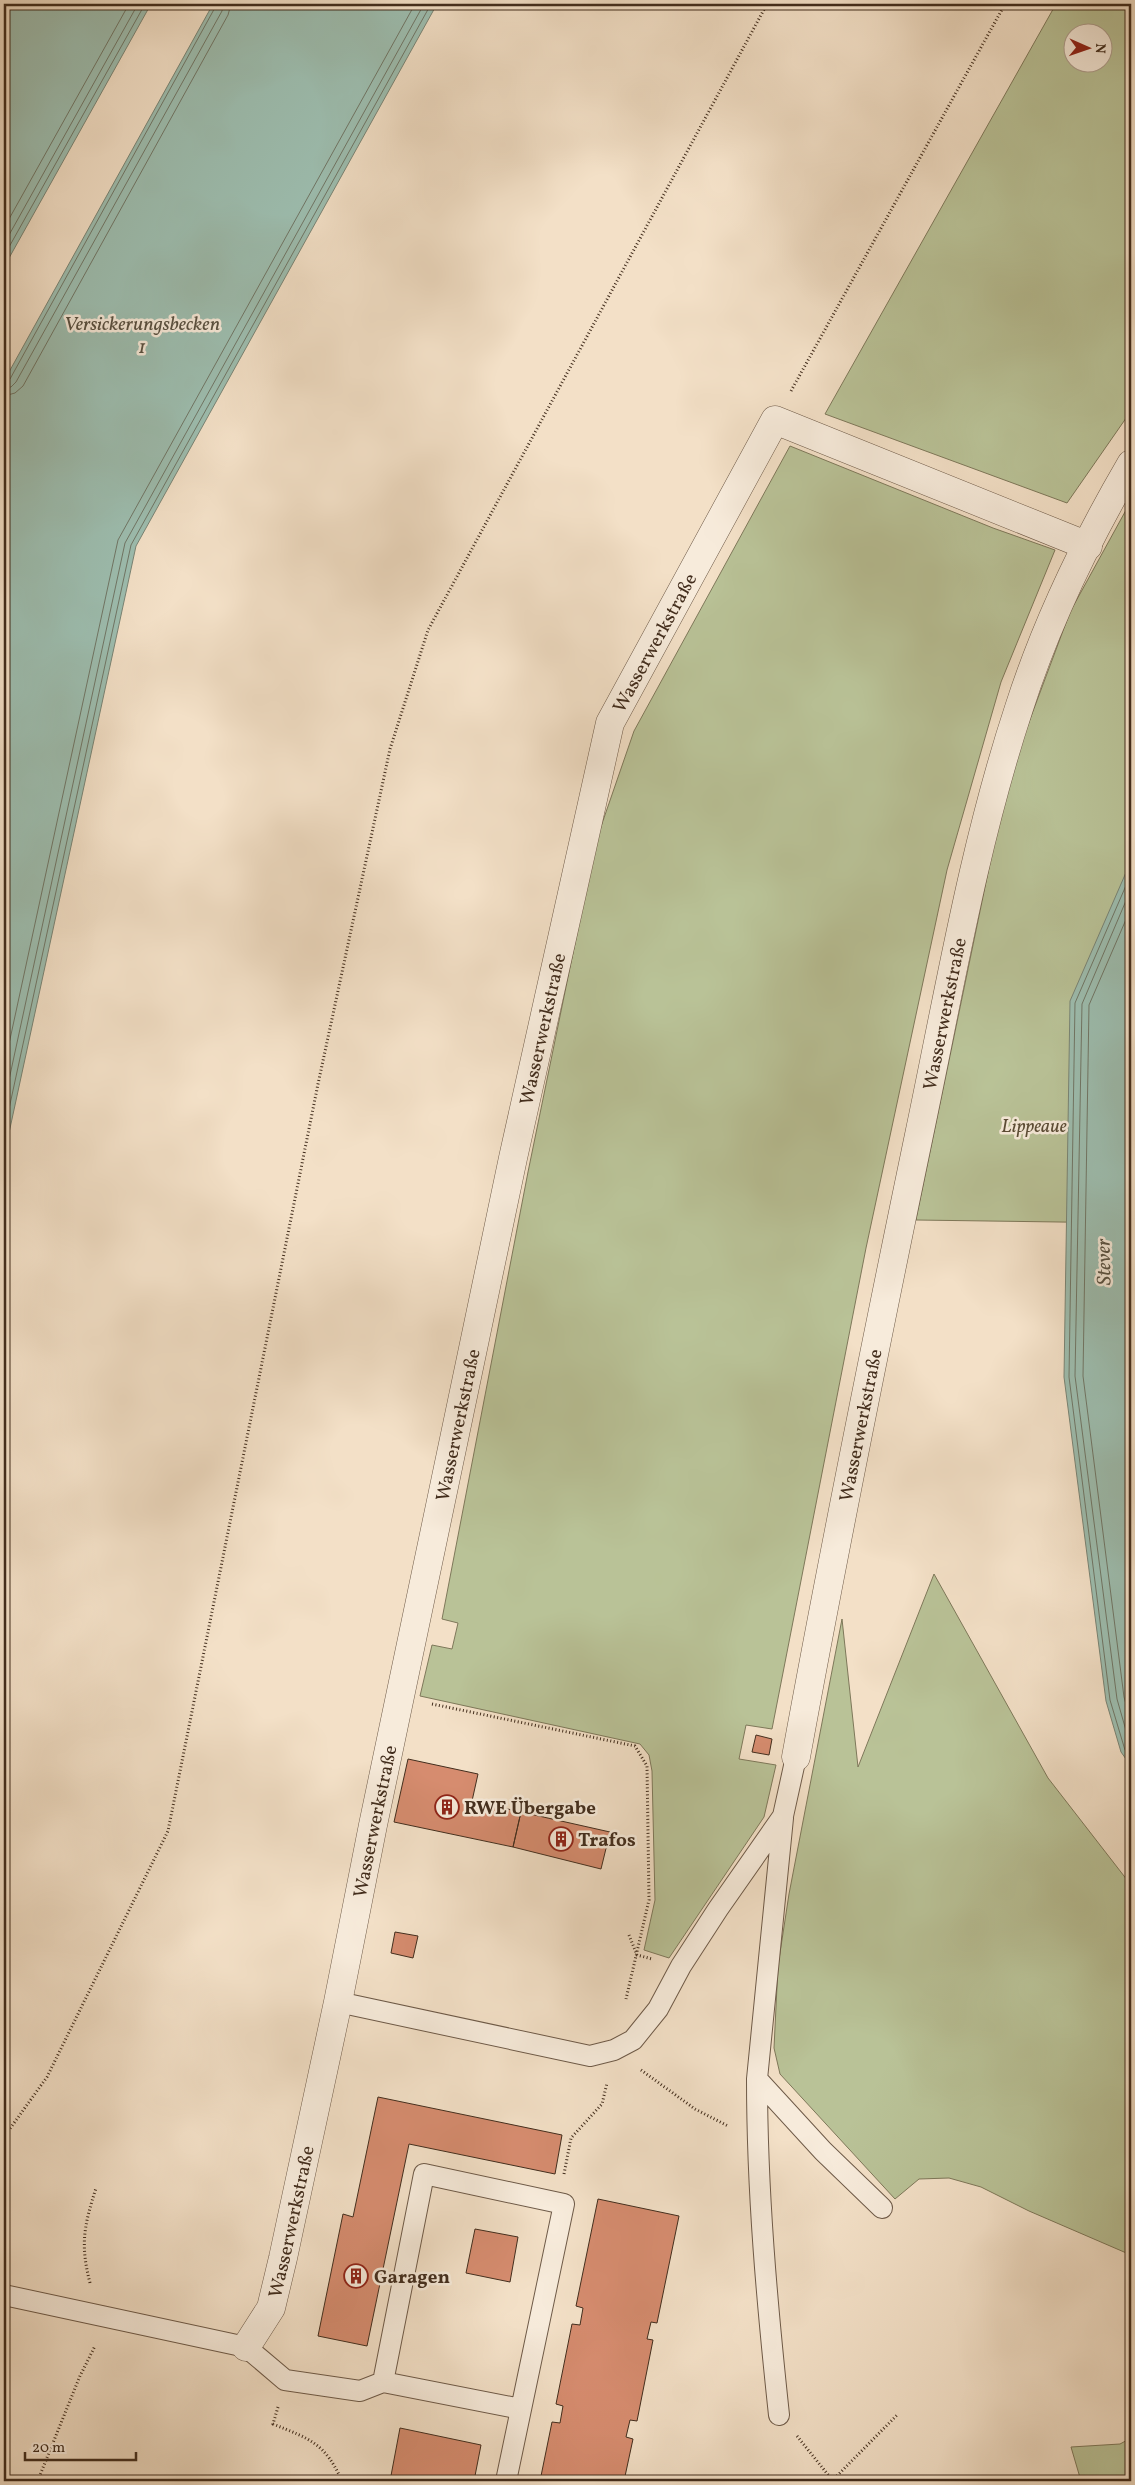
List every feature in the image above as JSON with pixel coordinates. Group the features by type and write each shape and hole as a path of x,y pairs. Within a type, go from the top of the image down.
{"street":[{"path":"775,420 1088,546"},
{"name":"Wasserwerkstraße","path":"246,2347 271,2308 338,2002 513,1158 610,723 775,420"},
{"name":"Wasserwerkstraße","path":"796,1757 816,1645 909,1183 980,850 1002,761 1019,706 1062,598 1131,464"}],"lane":[{"name":"Wasserwerkstraße","path":"338,2002 590,2056 614,2050 633,2040 658,2009 681,1966 783,1816 796,1757"},
{"path":"779,2414 763,2262 757,2144 757,2079 783,1816"},
{"path":"757,2079 823,2151 882,2208"},
{"path":"384,2382 424,2174 564,2204 506,2481"},
{"path":"4,2295 246,2347 286,2380 360,2392 384,2382 521,2409"}],"path":[{"path":"4,2137 47,2077 168,1831 318,1084 390,749 428,630 767,4"},
{"path":"775,420 1005,4"},
{"path":"401,1698 635,1746 647,1766 649,1900 602,2104 571,2138 562,2182 564,2204"},
{"path":"614,2050 695,2109 757,2144"},
{"path":"286,2380 273,2424 309,2438 332,2460 342,2481"},
{"path":"779,2414 832,2481 898,2414"}],"green space":[{"path":"1056,4 1131,4 1131,411 1067,503 825,414"},
{"path":"790,446 993,528 1055,550 1001,682 947,870 866,1248 772,1729 746,1725 739,1759 776,1765 764,1817 669,1958 644,1950 655,1900 652,1771 649,1755 640,1744 420,1696 432,1645 452,1649 458,1623 442,1619 528,1172 596,841 634,731"},
{"name":"Lippeaue","path":"1131,501 1131,1223 916,1220 1007,781 1070,612"},
{"path":"934,1574 1048,1778 1131,1885 1131,2255 1029,2211 981,2187 949,2178 919,2179 895,2199 780,2074 774,2048 778,1966 789,1894 842,1619 858,1767"},
{"path":"1131,2438 1131,2481 1081,2481 1071,2447 1120,2444"}],"water":[{"path":"4,4 151,4 4,267"},
{"name":"Versickerungsbecken 1","path":"213,4 437,4 136,546 4,1156 4,381"},
{"name":"Stever","path":"1131,861 1131,1766 1121,1752 1106,1701 1064,1377 1070,1001"}],"building":[{"path":"756,1735 772,1739 769,1755 752,1752"},
{"name":"RWE Übergabe","path":"408,1759 478,1774 472,1801 521,1812 513,1847 394,1822"},
{"name":"Trafos","path":"521,1812 610,1832 601,1869 513,1847"},
{"path":"395,1932 418,1936 413,1958 391,1953"},
{"name":"Garagen","path":"378,2097 562,2135 555,2174 409,2144 367,2346 318,2336 343,2214 353,2217"},
{"path":"598,2199 679,2216 657,2323 651,2322 647,2339 653,2340 637,2421 630,2420 626,2437 633,2439 624,2481 540,2481 552,2422 560,2423 563,2406 556,2404 572,2324 580,2325 583,2308 576,2306"},
{"path":"475,2229 518,2237 510,2282 466,2273"},
{"path":"400,2428 481,2445 474,2481 390,2481"}],"place":[{"name":"RWE Übergabe","path":"447,1807"},
{"name":"Trafos","path":"561,1839"},
{"name":"Garagen","path":"356,2276"}]}
